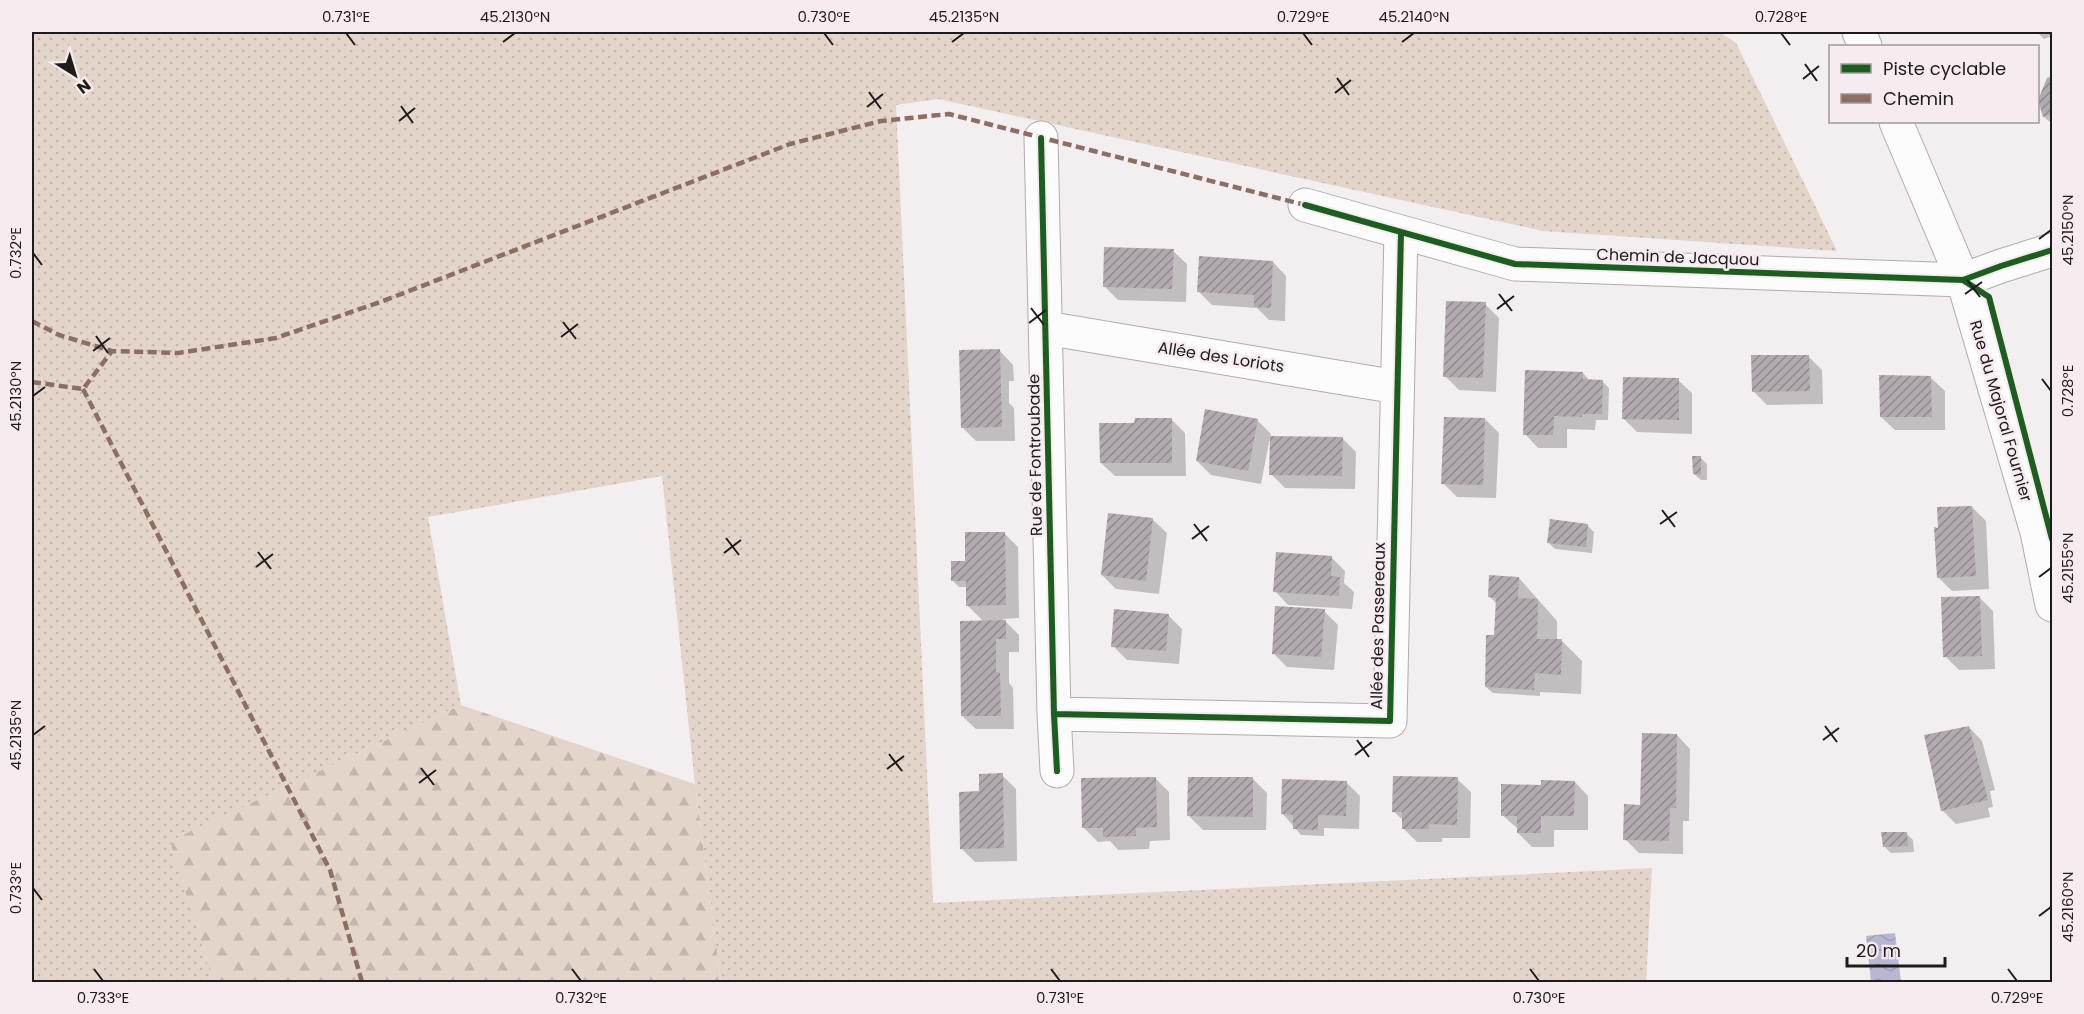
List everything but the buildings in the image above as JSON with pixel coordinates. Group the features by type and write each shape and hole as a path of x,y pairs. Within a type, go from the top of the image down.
{"street":[{"name":"Rue du Majoral Fournier","path":"1896,123 1963,280 2037,532 2052,605"},
{"name":"Rue de Fontroubade","path":"1041,138 1057,771"},
{"name":"Chemin de Jacquou","path":"1305,205 1515,264 1963,280 2052,250"},
{"name":"Allée des Passereaux","path":"1054,714 1390,721 1401,232"},
{"name":"Allée des Loriots","path":"1046,328 1397,387"}],"green space":[{"path":"32,32 1719,32 1736,43 1837,251 1543,231 938,99 896,105 933,903 1652,868 1646,982 721,982 695,784 662,476 428,517 461,705 171,841 213,982 32,982"},
{"path":"461,705 695,784 721,982 213,982 170,841"}],"water":[{"path":"1895,933 1901,982 1871,982 1866,936"}],"marked path":[{"path":"32,321 59,335 112,351 178,353 276,338 383,301 790,144 881,121 949,114 1305,205"},
{"path":"32,382 83,389 112,351"},
{"path":"83,389 330,870 362,982"}],"cycle path":[{"path":"1041,138 1057,771"},
{"path":"1305,205 1515,264 1963,280 2052,250"},
{"path":"1054,714 1390,721 1401,232"},
{"path":"1963,280 1989,297 2052,539"}]}
